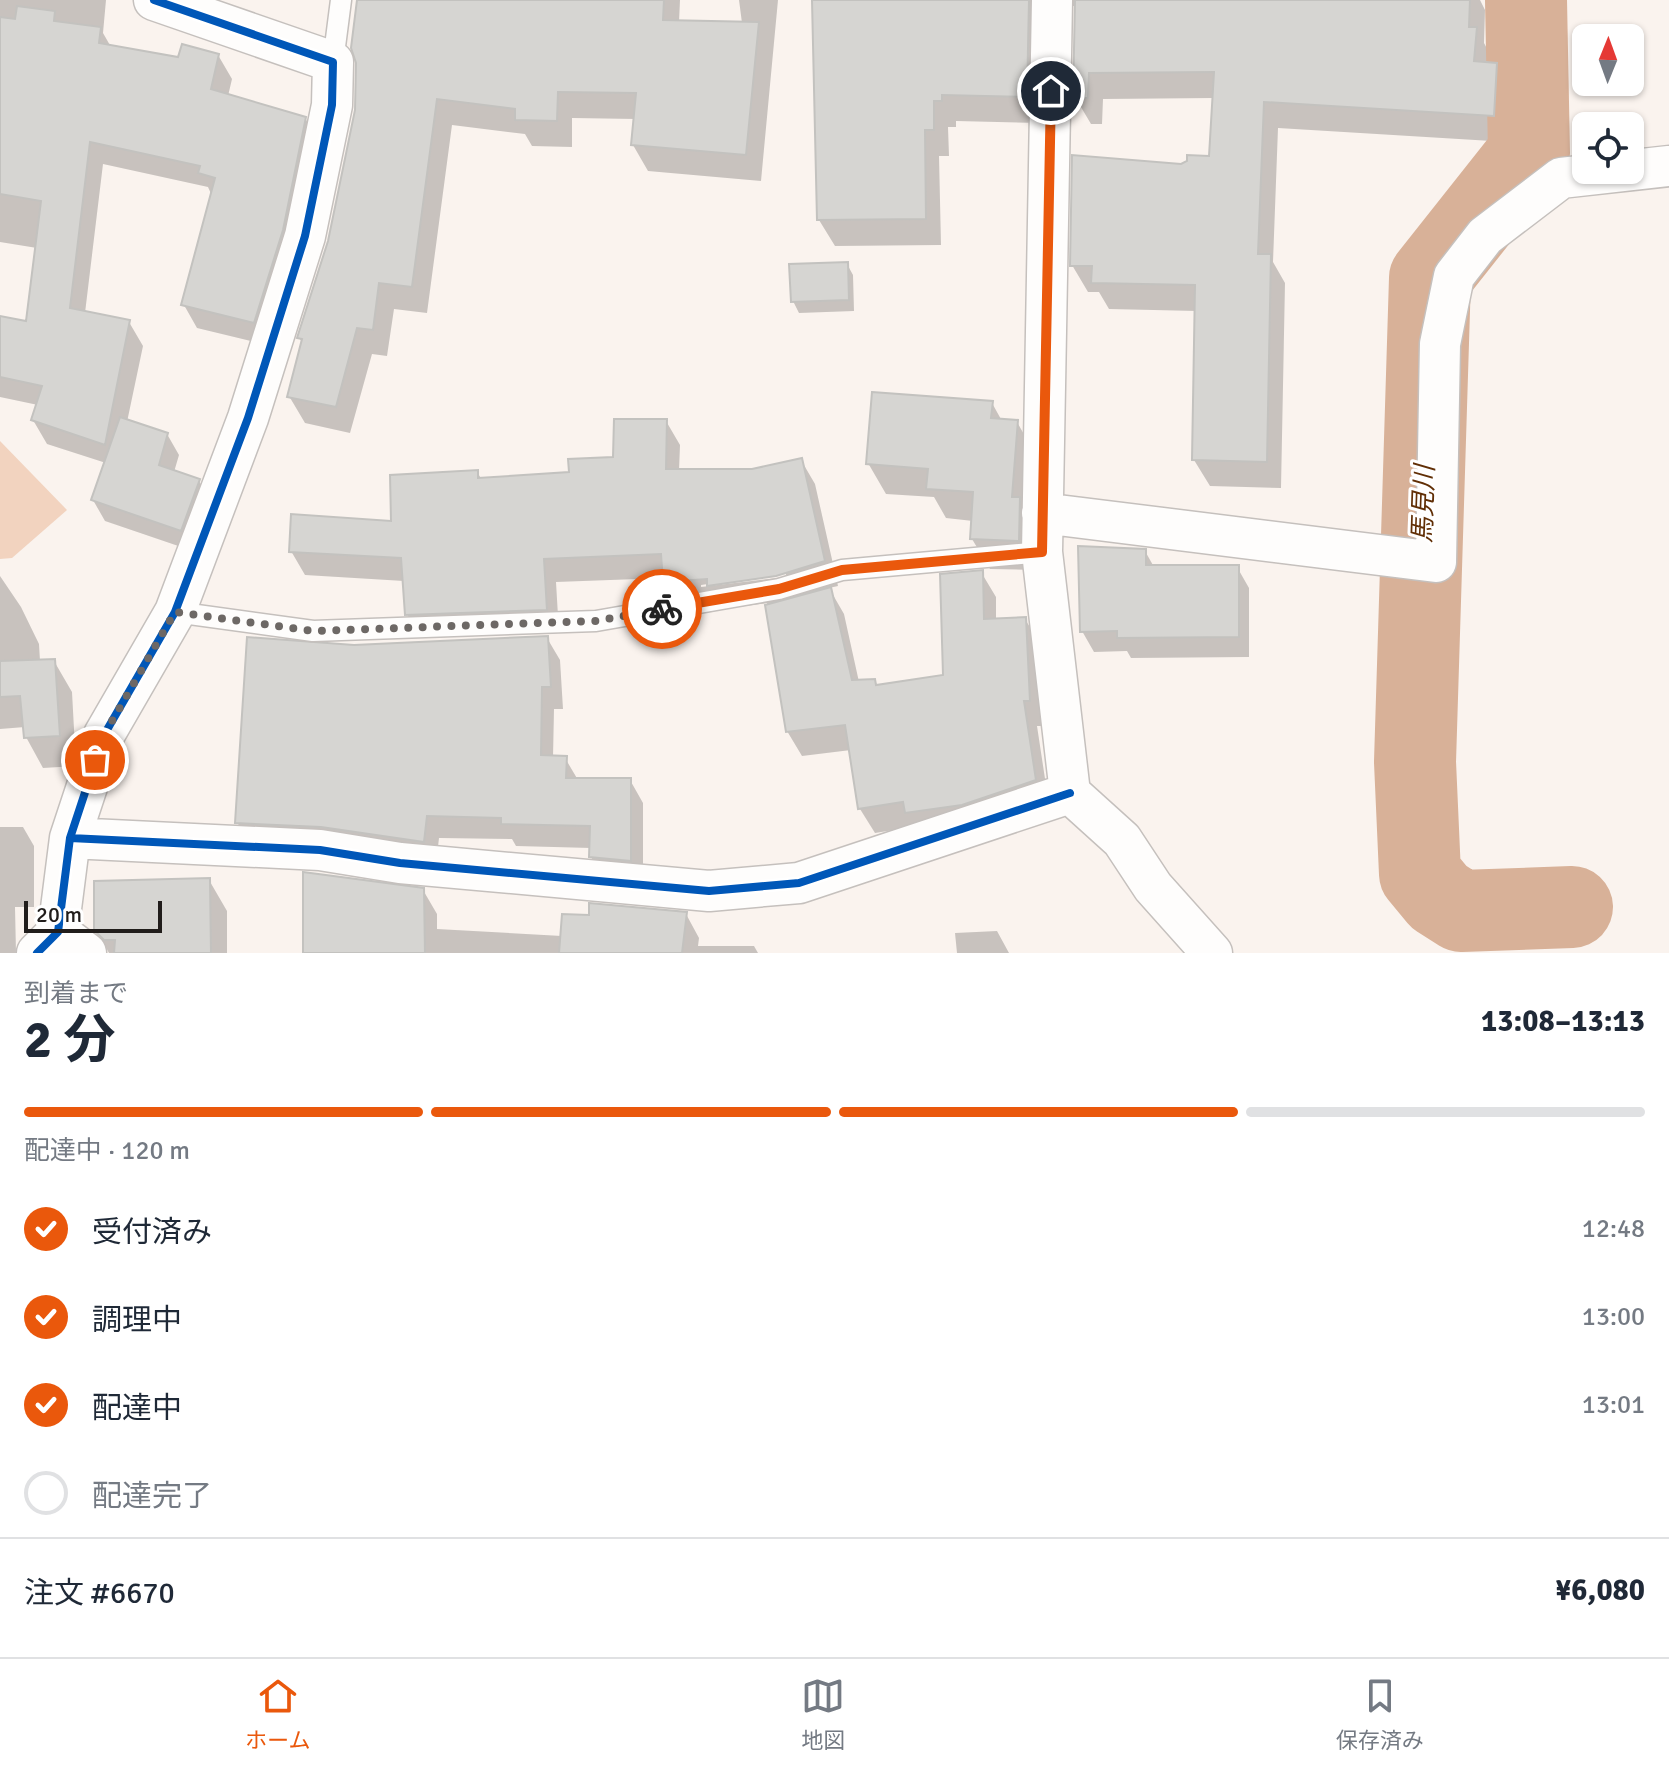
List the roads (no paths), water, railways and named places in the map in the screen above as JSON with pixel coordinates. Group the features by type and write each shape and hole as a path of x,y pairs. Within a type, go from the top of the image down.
{"street":[{"path":"61,946 70,838 104,735 175,612 248,418 305,236 332,105 333,62 154,0"},
{"path":"1052,0 1042,552 1070,793 1122,840 1153,887 1212,953"},
{"path":"1042,513 1423,560 1440,344 1454,276 1485,236 1561,178 1669,166"},
{"path":"70,838 320,850 400,863 709,891 799,883 1070,793"}],"lane":[{"path":"333,62 341,0"},
{"path":"175,612 313,631 596,621 779,589 842,570 1042,552"}],"waterway":[{"name":"馬見川","path":"1526,0 1529,153 1430,278 1415,762 1420,874 1439,897 1461,911 1572,907"}]}
